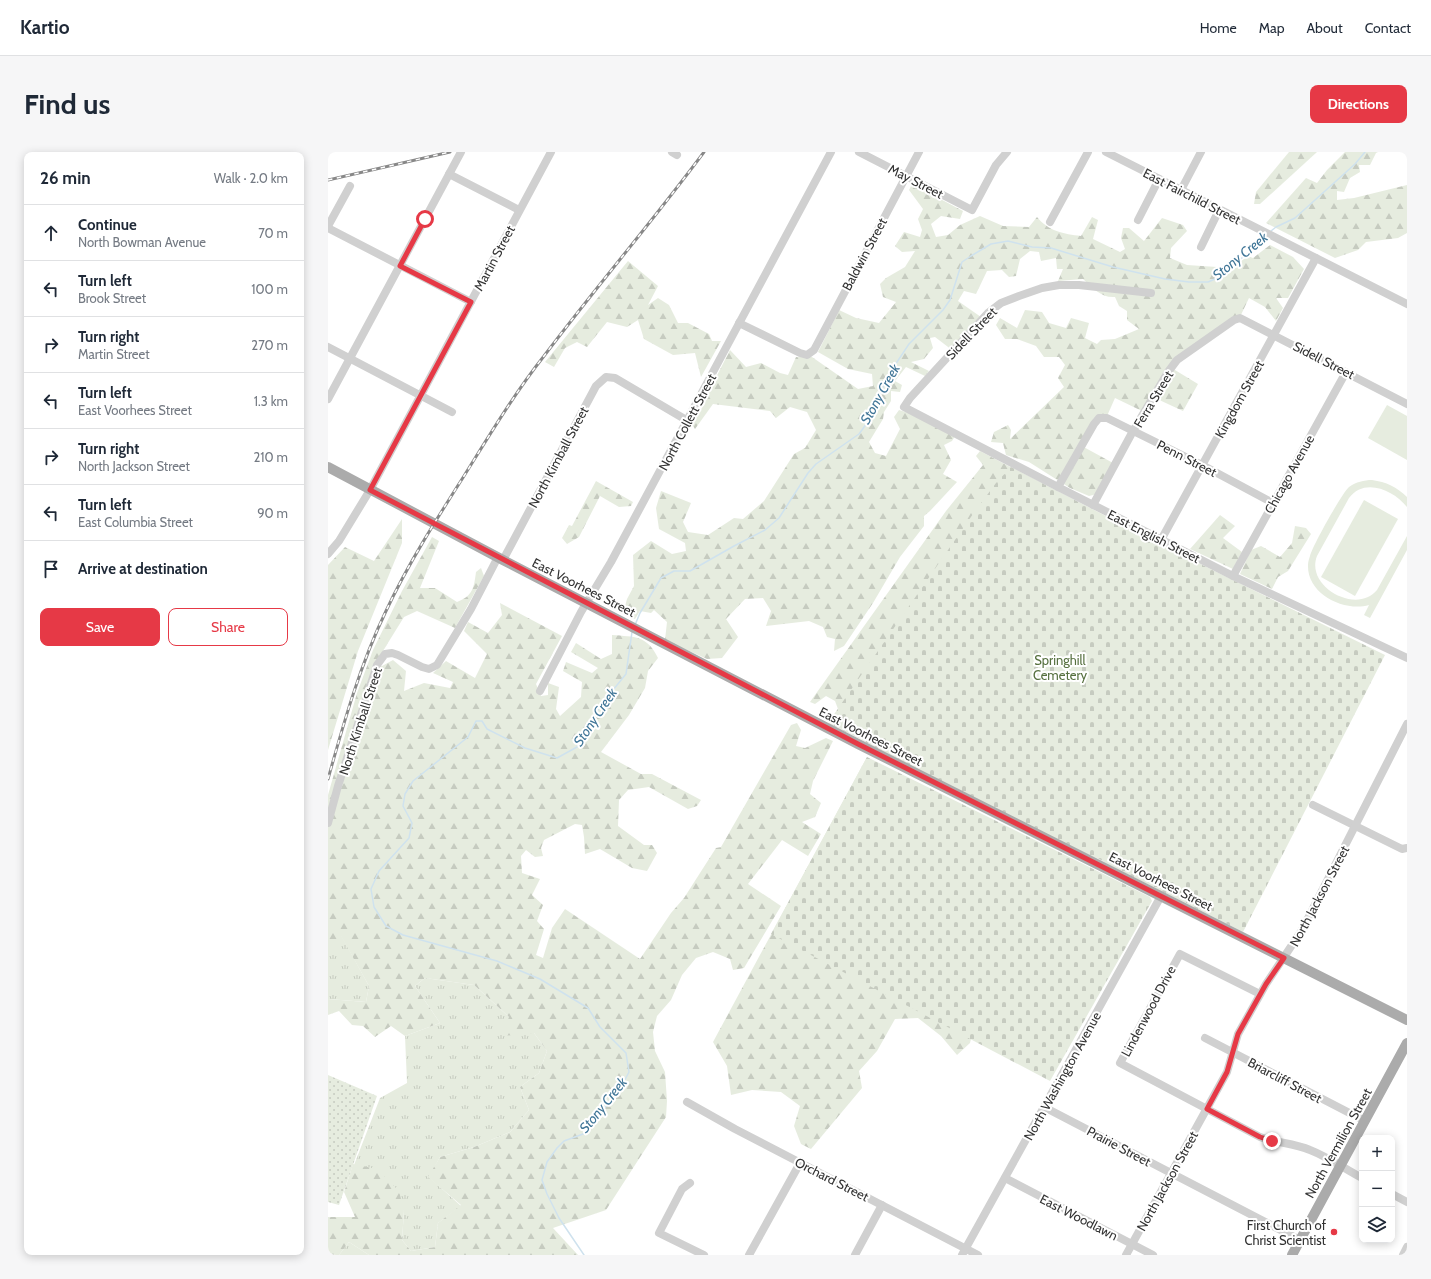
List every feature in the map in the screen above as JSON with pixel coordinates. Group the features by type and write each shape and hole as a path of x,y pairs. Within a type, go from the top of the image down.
{"main road":[{"name":"East Voorhees Street","path":"328,467 500,559 858,744 1407,1020"},
{"name":"North Vermilion Street","path":"1292,1255 1407,1043"}],"street":[{"path":"328,399 460,152"},
{"name":"Martin Street","path":"328,554 339,541 370,490 551,152"},
{"name":"North Collett Street","path":"540,690 586,603 611,562 688,421 831,152"},
{"name":"May Street","path":"859,152 972,210 996,165 1007,152"},
{"name":"Baldwin Street","path":"739,323 800,353 807,355 814,350 919,152"},
{"path":"1050,222 1088,152"},
{"name":"East Fairchild Street","path":"1106,152 1407,304"},
{"path":"1181,190 1201,152"},
{"path":"449,174 520,210"},
{"path":"1138,220 1159,179"},
{"path":"350,186 328,227 471,302"},
{"path":"1201,248 1219,210"},
{"name":"Kingdom Street","path":"1161,540 1316,258"},
{"name":"Sidell Street","path":"904,407 910,398 988,313 1001,303 1042,288 1059,285 1079,285 1151,293"},
{"name":"Sidell Street","path":"1240,318 1407,404"},
{"name":"Ferra Street","path":"1093,505 1133,431 1168,372 1177,360 1234,320 1240,318"},
{"path":"328,347 452,412"},
{"name":"Chicago Avenue","path":"1233,576 1346,372"},
{"name":"North Kimball Street","path":"328,823 338,786 377,665 385,654 392,653 429,669 437,665 500,559 596,386 606,377 615,378 688,421"},
{"name":"East English Street","path":"904,407 1058,488 1233,576 1407,658"},
{"name":"Penn Street","path":"1058,488 1094,424 1099,418 1107,418 1202,465 1273,503"},
{"name":"North Jackson Street","path":"1126,1255 1227,1072 1238,1034 1260,994 1302,930 1407,724"},
{"path":"1313,805 1402,849 1407,848"},
{"name":"North Washington Avenue","path":"964,1252 1161,896"},
{"name":"Lindenwood Drive","path":"1207,1109 1120,1064 1180,954 1260,994"},
{"name":"Briarcliff Street","path":"1205,1038 1365,1121"},
{"name":"Orchard Street","path":"687,1102 882,1205 964,1252 978,1255"},
{"name":"Prairie Street","path":"1044,1107 1300,1240"},
{"path":"1207,1109 1260,1137 1311,1150 1359,1176"},
{"path":"749,1255 800,1162"},
{"name":"East Woodlawn","path":"1005,1178 1153,1255"},
{"path":"690,1183 682,1189 659,1233 704,1255"},
{"path":"1395,1196 1407,1202"},
{"path":"855,1255 882,1205"},
{"path":"1403,1255 1407,1247"}],"green space":[{"path":"1289,152 1317,152 1260,204 1254,204 1256,192"},
{"path":"1345,152 1378,152 1370,165 1359,165 1360,172 1350,178 1344,192 1337,191 1337,200 1354,198 1407,185 1407,233 1398,238 1366,242 1358,250 1335,258 1266,223 1306,178 1317,183 1327,170"},
{"path":"912,184 963,211 960,219 941,216 931,224 936,237 948,235 960,225 980,216 1003,226 1029,227 1037,217 1051,229 1081,236 1092,217 1098,220 1093,239 1120,252 1125,249 1121,238 1123,228 1129,228 1144,241 1162,218 1183,225 1187,231 1171,248 1170,258 1187,265 1232,268 1248,256 1253,258 1270,245 1293,257 1304,269 1288,298 1276,298 1283,308 1276,321 1265,307 1249,298 1240,317 1170,367 1198,384 1183,411 1155,398 1142,411 1115,398 1107,416 1094,418 1080,445 1113,463 1097,494 1089,496 1070,488 1029,462 1006,455 1003,443 991,442 994,432 1008,425 1011,430 1010,439 1064,387 1058,378 1065,365 1059,357 1044,357 1036,346 1017,339 1005,339 996,325 1000,318 1017,328 1025,310 1042,312 1049,323 1066,328 1071,318 1089,323 1085,338 1097,344 1101,340 1115,339 1139,329 1127,320 1127,311 1119,306 1115,297 1101,294 1083,279 1058,281 1063,269 1057,269 1056,258 1041,261 1039,252 1030,251 1020,259 1016,276 1009,277 1002,270 987,271 976,294 964,291 958,301 981,317 952,350 935,337 930,338 933,348 924,359 911,362 929,371 925,376 906,367 895,381 902,385 900,392 891,391 891,401 884,412 883,419 869,442 875,453 886,456 900,429 894,417 899,410 909,413 955,436 952,441 944,445 951,460 943,474 957,482 924,516 924,526 900,557 873,603 844,646 834,651 835,639 827,637 823,627 809,621 766,626 771,611 763,598 745,599 726,619 738,637 722,658 707,659 665,640 667,622 654,610 651,613 640,611 635,619 623,614 627,599 634,586 633,555 651,541 672,554 686,551 685,543 659,529 656,508 661,491 691,503 683,522 688,532 708,535 734,518 743,519 764,501 794,454 805,448 816,430 807,412 790,407 776,418 770,411 713,404 695,429 691,423 704,405 707,395 730,350 746,367 761,363 780,373 788,375 796,357 812,357 858,389 873,386 872,374 848,369 818,352 839,310 856,318 879,323 896,302 883,297 880,284 886,278 905,267 915,251 902,252 895,246 904,232 920,237 922,230 918,219 923,209 909,190"},
{"path":"628,261 658,286 648,305 658,298 669,305 678,323 688,323 709,334 712,341 721,341 701,377 695,353 673,355 644,339 638,320 627,327 607,322 587,347 577,342 565,348 554,367 545,362"},
{"path":"1387,405 1407,416 1407,460 1368,438"},
{"path":"980,451 1033,479 838,709 835,701 826,696 815,704 810,702 946,511 983,465 976,456"},
{"name":"Springhill Cemetery","path":"1011,467 1160,544 1385,655 1243,932 872,747 864,741 828,723 973,514 996,483"},
{"path":"1372,480 1382,482 1399,490 1407,497 1407,507 1395,495 1379,488 1363,488 1355,492 1349,498 1317,556 1315,567 1318,578 1325,587 1335,594 1358,600 1368,597 1377,590 1407,536 1407,550 1370,618 1364,615 1369,605 1349,606 1338,603 1320,592 1309,575 1308,562 1316,541 1345,491 1357,483"},
{"path":"596,481 633,502 631,506 619,507 600,496 579,537 567,544 562,538 569,525 572,526"},
{"path":"1364,500 1398,519 1355,596 1321,577"},
{"path":"1220,515 1235,526 1223,538 1242,552 1233,569 1190,549"},
{"path":"402,519 402,543 358,651 328,750 328,565 345,547 374,561"},
{"path":"1295,526 1306,528 1311,534 1288,571 1278,577 1272,589 1240,574 1251,550 1261,546 1280,557 1292,543"},
{"path":"432,537 439,541 420,588 435,588 457,602 470,594 476,572 481,568 484,576 455,628 417,611 404,617 373,667 382,666 393,660 406,671 404,691 424,683 450,688 453,682 433,673 446,661 475,678 487,654 464,631 468,622 488,633 502,615 500,603 562,636 536,684 541,696 548,695 548,683 559,687 556,709 560,716 581,697 582,682 563,671 566,662 592,673 598,668 571,652 576,643 601,659 612,654 612,635 634,637 645,641 654,650 658,658 648,671 645,688 629,715 601,752 641,774 652,774 701,800 697,806 688,809 649,787 628,790 619,800 618,826 644,845 652,845 657,853 647,871 632,868 600,849 585,854 582,825 575,824 544,840 541,848 543,856 535,857 526,850 521,856 522,873 540,879 532,895 543,905 537,921 544,929 536,955 543,958 552,928 565,909 640,959 671,913 684,898 716,848 721,847 791,725 797,723 801,730 796,746 805,748 826,738 833,741 813,781 810,794 821,803 815,817 802,822 821,834 808,856 782,840 748,884 781,906 744,968 733,970 730,959 713,952 696,958 682,975 671,1000 657,1016 653,1032 655,1051 665,1072 667,1101 666,1117 606,1210 553,1228 578,1255 369,1255 349,1242 339,1255 328,1255 328,1217 355,1217 344,1192 353,1164 377,1169 399,1191 404,1211 402,1240 411,1251 435,1247 438,1223 461,1205 428,1177 440,1157 474,1147 510,1132 529,1110 520,1087 539,1073 547,1051 534,1033 502,1036 509,1017 474,985 425,978 415,986 440,1023 405,1036 391,1026 375,1037 363,1026 352,1025 339,1011 328,1015 328,999 366,1002 369,986 341,936 331,946 328,945 328,795 357,693 373,650 402,591"},
{"path":"867,757 976,1019 970,1043 957,1055 941,1036 918,1018 895,1019 877,1051 859,1071 862,1088 811,1149 801,1144 794,1126 800,1106 781,1092 752,1090 731,1095 727,1066 713,1042"},
{"path":"867,757 1150,897 1152,901 1050,1081 771,934"},
{"path":"341,935 369,986 366,1002 328,999 328,945 331,945"},
{"path":"425,978 474,985 509,1017 534,1033 547,1051 539,1073 520,1087 529,1110 510,1132 474,1147 440,1157 429,1177 461,1206 438,1223 435,1247 411,1251 402,1240 404,1211 354,1165 380,1098 407,1083 405,1036 440,1023 415,986"},
{"path":"328,1075 377,1096 339,1205 328,1202"},
{"path":"349,1242 369,1255 339,1255"}],"waterway":[{"name":"Stony Creek","path":"1271,231 1295,218 1355,164 1365,152"},
{"name":"Stony Creek","path":"635,625 640,613 661,578 674,571 690,571 765,530 779,518 808,473 816,464 859,434 867,423 895,365 909,344 943,310 950,300 962,262 971,256 991,244 1008,241 1032,247 1051,248 1113,267 1165,279 1189,282 1208,282 1215,279 1247,254 1264,236"},
{"name":"Stony Creek","path":"584,1255 559,1218 542,1180 547,1162 557,1148 564,1141 583,1134 620,1089 629,1072 626,1053 600,1027 588,1008 540,979 497,961 403,935 386,926 374,907 371,889 379,871 409,838 412,823 403,806 405,794 413,781 468,737 476,721 482,721 487,729 525,748 557,758 577,747 600,706 626,674 632,632"}],"railway":[{"path":"328,180 450,152"},
{"path":"328,779 360,673 368,652 395,594 423,542 492,430 522,385 704,152"}],"place":[{"name":"First Church of Christ Scientist","path":"1334,1232"}],"route":[{"path":"425,219 400,266 471,302 370,490 858,744 1284,958 1266,984 1238,1034 1227,1072 1207,1109 1260,1137 1272,1141"}]}
